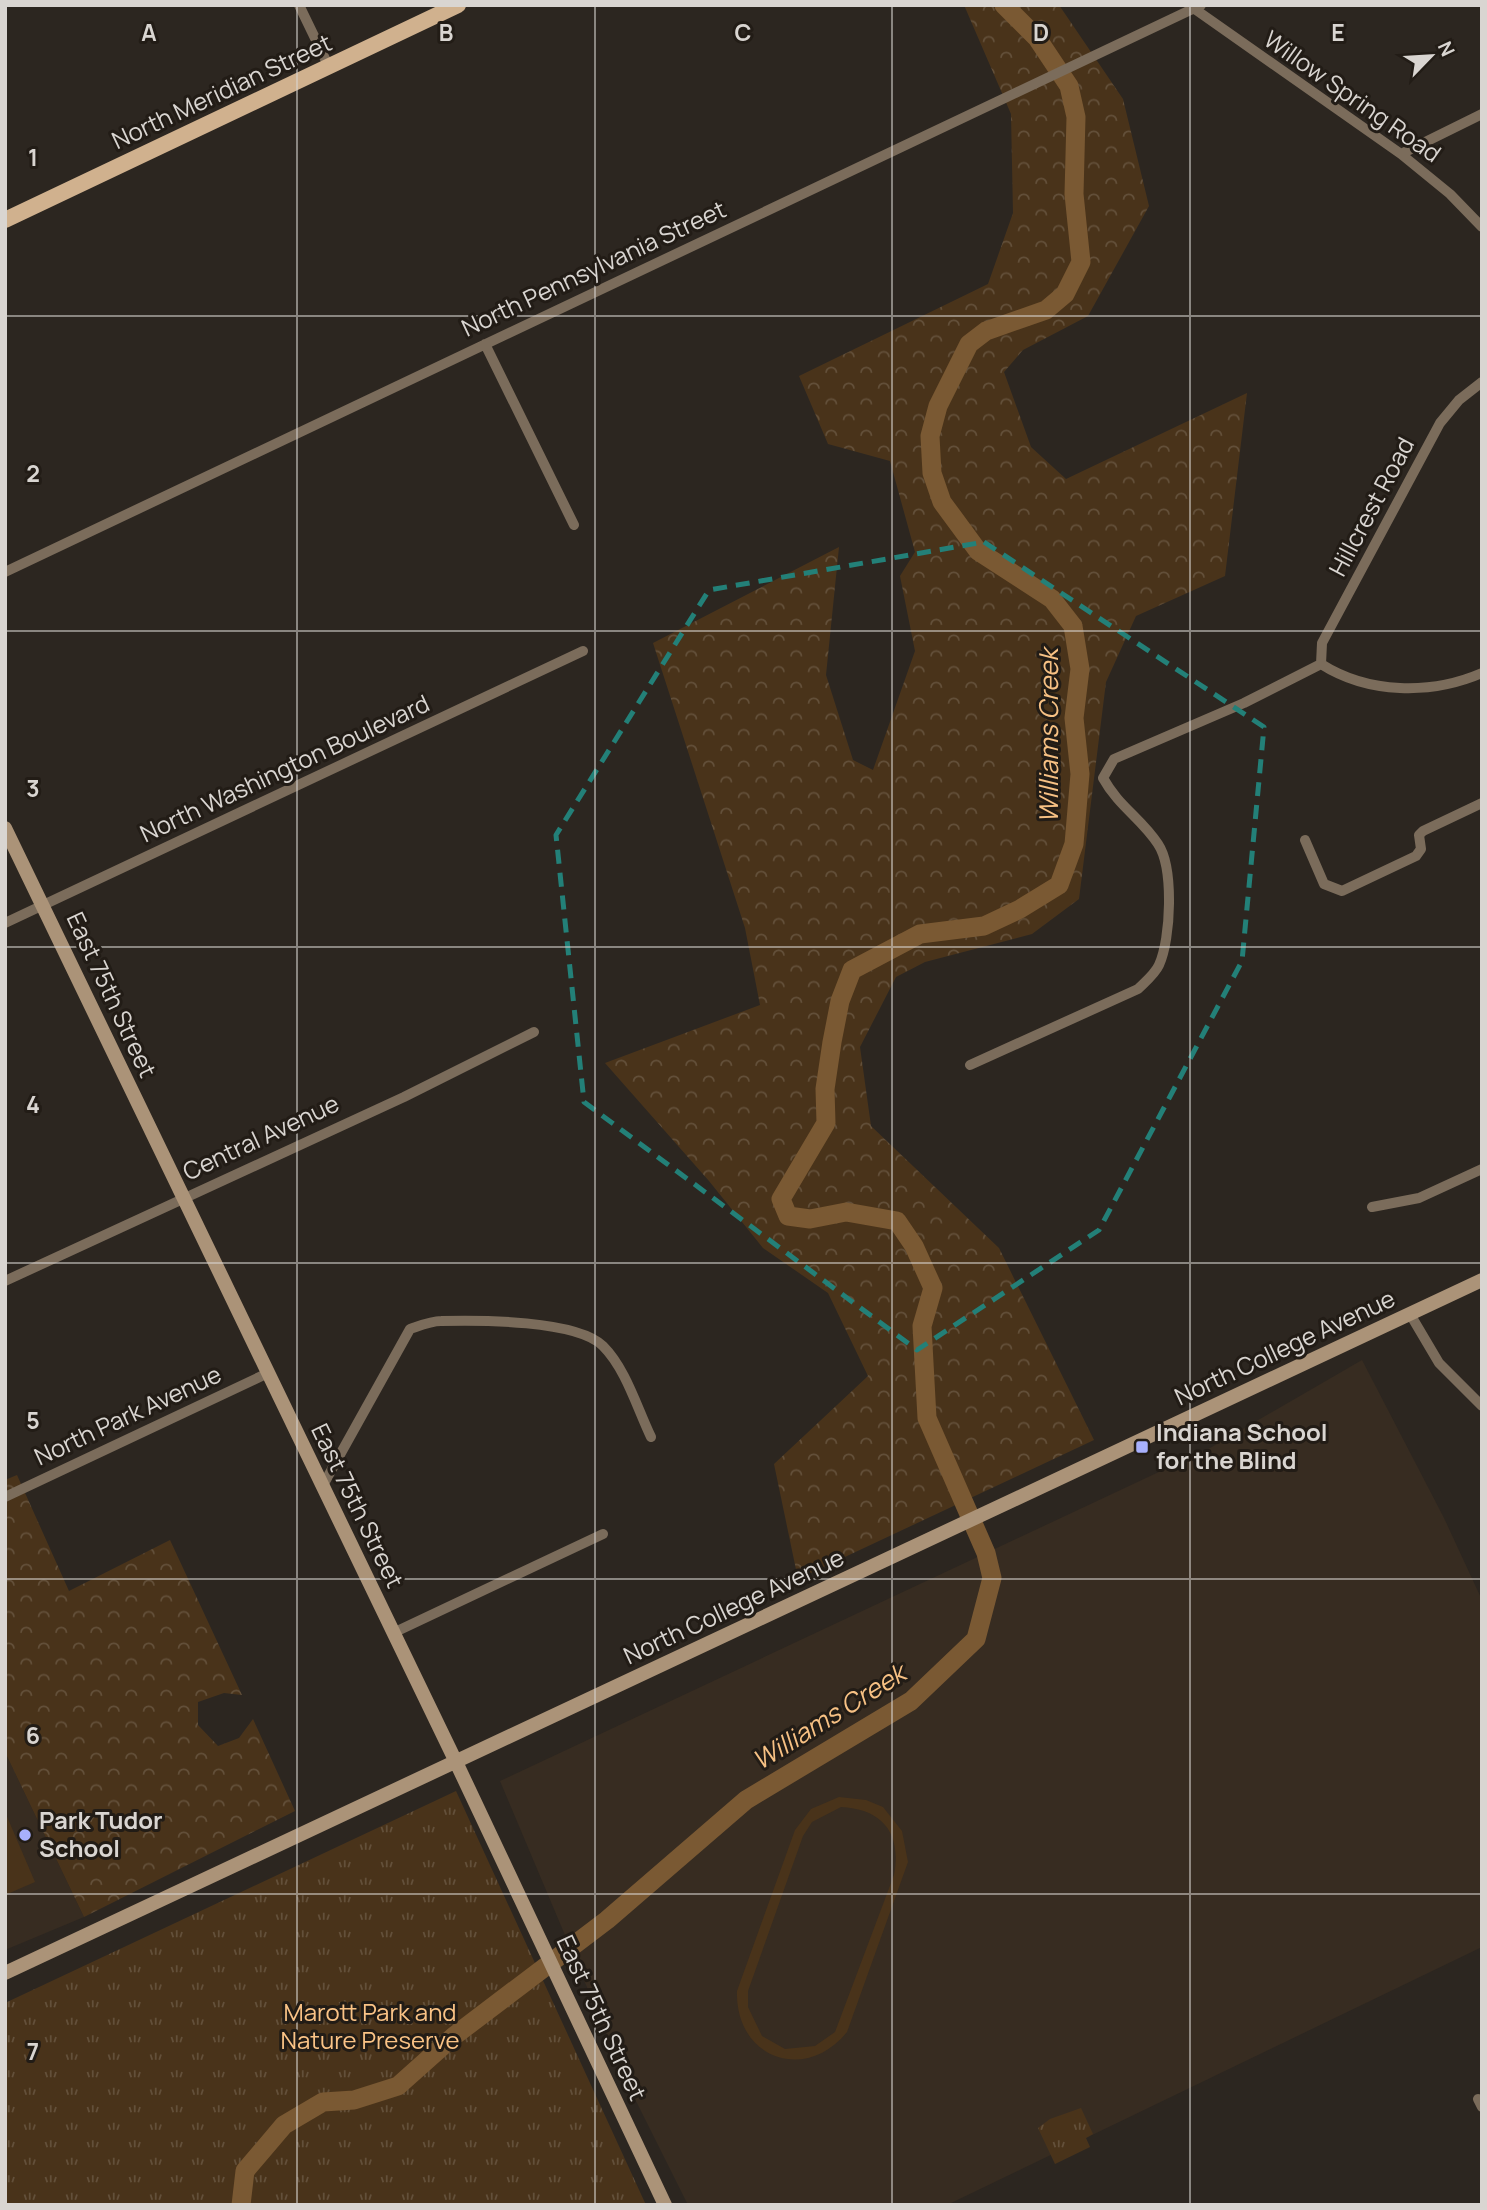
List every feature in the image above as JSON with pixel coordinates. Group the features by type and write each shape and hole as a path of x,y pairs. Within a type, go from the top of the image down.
{"main road":[{"name":"North Meridian Street","path":"5,220 458,5"},
{"name":"East 75th Street","path":"5,828 158,1147 185,1196 665,2205"},
{"name":"North College Avenue","path":"5,1973 1482,1280"}],"street":[{"path":"299,5 329,67"},
{"name":"North Pennsylvania Street","path":"5,572 1194,7"},
{"name":"Willow Spring Road","path":"1194,7 1401,154 1440,185 1482,227"},
{"path":"1401,154 1482,114"},
{"path":"485,344 574,525"},
{"name":"Hillcrest Road","path":"1321,664 1322,643 1440,424 1459,400 1482,382"},
{"name":"North Washington Boulevard","path":"5,923 583,651"},
{"path":"970,1065 1138,989 1158,967 1166,942 1167,865 1161,847 1146,826 1115,800 1103,778 1114,759 1244,703 1321,664 1350,678 1399,688 1444,685 1482,673"},
{"path":"1305,840 1324,884 1342,891 1415,857 1420,851 1418,839 1423,831 1482,803"},
{"name":"Central Avenue","path":"5,1281 404,1097 534,1032"},
{"path":"1372,1207 1419,1198 1482,1170"},
{"path":"1409,1314 1439,1363 1479,1401"},
{"path":"322,1488 410,1329 438,1321 561,1327 585,1334 600,1343 616,1363 651,1437"},
{"name":"North Park Avenue","path":"5,1497 268,1373"},
{"path":"393,1633 603,1534"}],"highlighted area":[{"path":"984,542 1264,727 1242,961 1099,1230 917,1350 584,1102 556,835 709,590"}],"shaded area":[{"path":"1362,1360 1444,1518 1482,1600 1482,1947 947,2205 688,2205 629,2087 500,1781 1210,1448"},
{"name":"Park Tudor School","path":"5,1752 84,1917 5,1950"}],"green space":[{"path":"964,5 1059,5 1123,99 1149,206 1088,316 1023,350 1004,372 1031,447 1066,479 1247,393 1225,576 1136,616 1106,682 1079,899 1032,934 925,962 896,977 860,1047 871,1126 999,1248 1094,1440 798,1579 774,1464 868,1376 828,1293 763,1248 709,1181 605,1063 760,1005 745,928 653,643 839,547 826,675 853,760 873,770 915,651 900,576 915,552 890,461 828,444 799,376 988,284 1013,213 1011,114"},
{"path":"17,1475 69,1591 170,1540 242,1695 224,1693 198,1702 198,1725 218,1746 239,1738 253,1719 295,1811 84,1917 5,1752 5,1480"},
{"name":"Marott Park and Nature Preserve","path":"456,1791 646,2205 5,2205 5,2003"},
{"path":"839,1797 866,1800 883,1807 902,1831 908,1862 847,2032 830,2048 812,2057 793,2060 776,2056 760,2047 747,2033 739,2014 737,1991 795,1830 811,1809","holes":["841,1807 856,1809 878,1819 892,1836 896,1860 894,1875 835,2032 815,2046 785,2049 762,2036 748,2007 748,1991 803,1836 812,1822"]},
{"path":"5,1812 35,1882 5,1895"},
{"path":"1081,2108 1093,2134 1086,2138 1090,2147 1055,2164 1038,2128 1050,2119"}],"waterway":[{"name":"Williams Creek","path":"241,2205 245,2171 284,2125 323,2102 354,2100 398,2086 454,2036 607,1920 746,1800 911,1701 976,1639 992,1578 986,1553 927,1418 922,1326 933,1288 914,1246 897,1221 846,1212 810,1219 788,1216 781,1199 826,1123 825,1089 832,1042 840,1001 852,970 920,934 984,926 1020,909 1059,885 1074,844 1080,774 1074,718 1080,669 1073,626 1052,599 978,551 942,502 932,473 930,436 938,406 969,344 986,331 1046,310 1065,294 1081,262 1074,194 1076,117 1069,86 1037,38 1004,5"}],"place":[{"name":"Indiana School for the Blind","path":"1142,1447"},
{"name":"Park Tudor School","path":"25,1835"}]}
